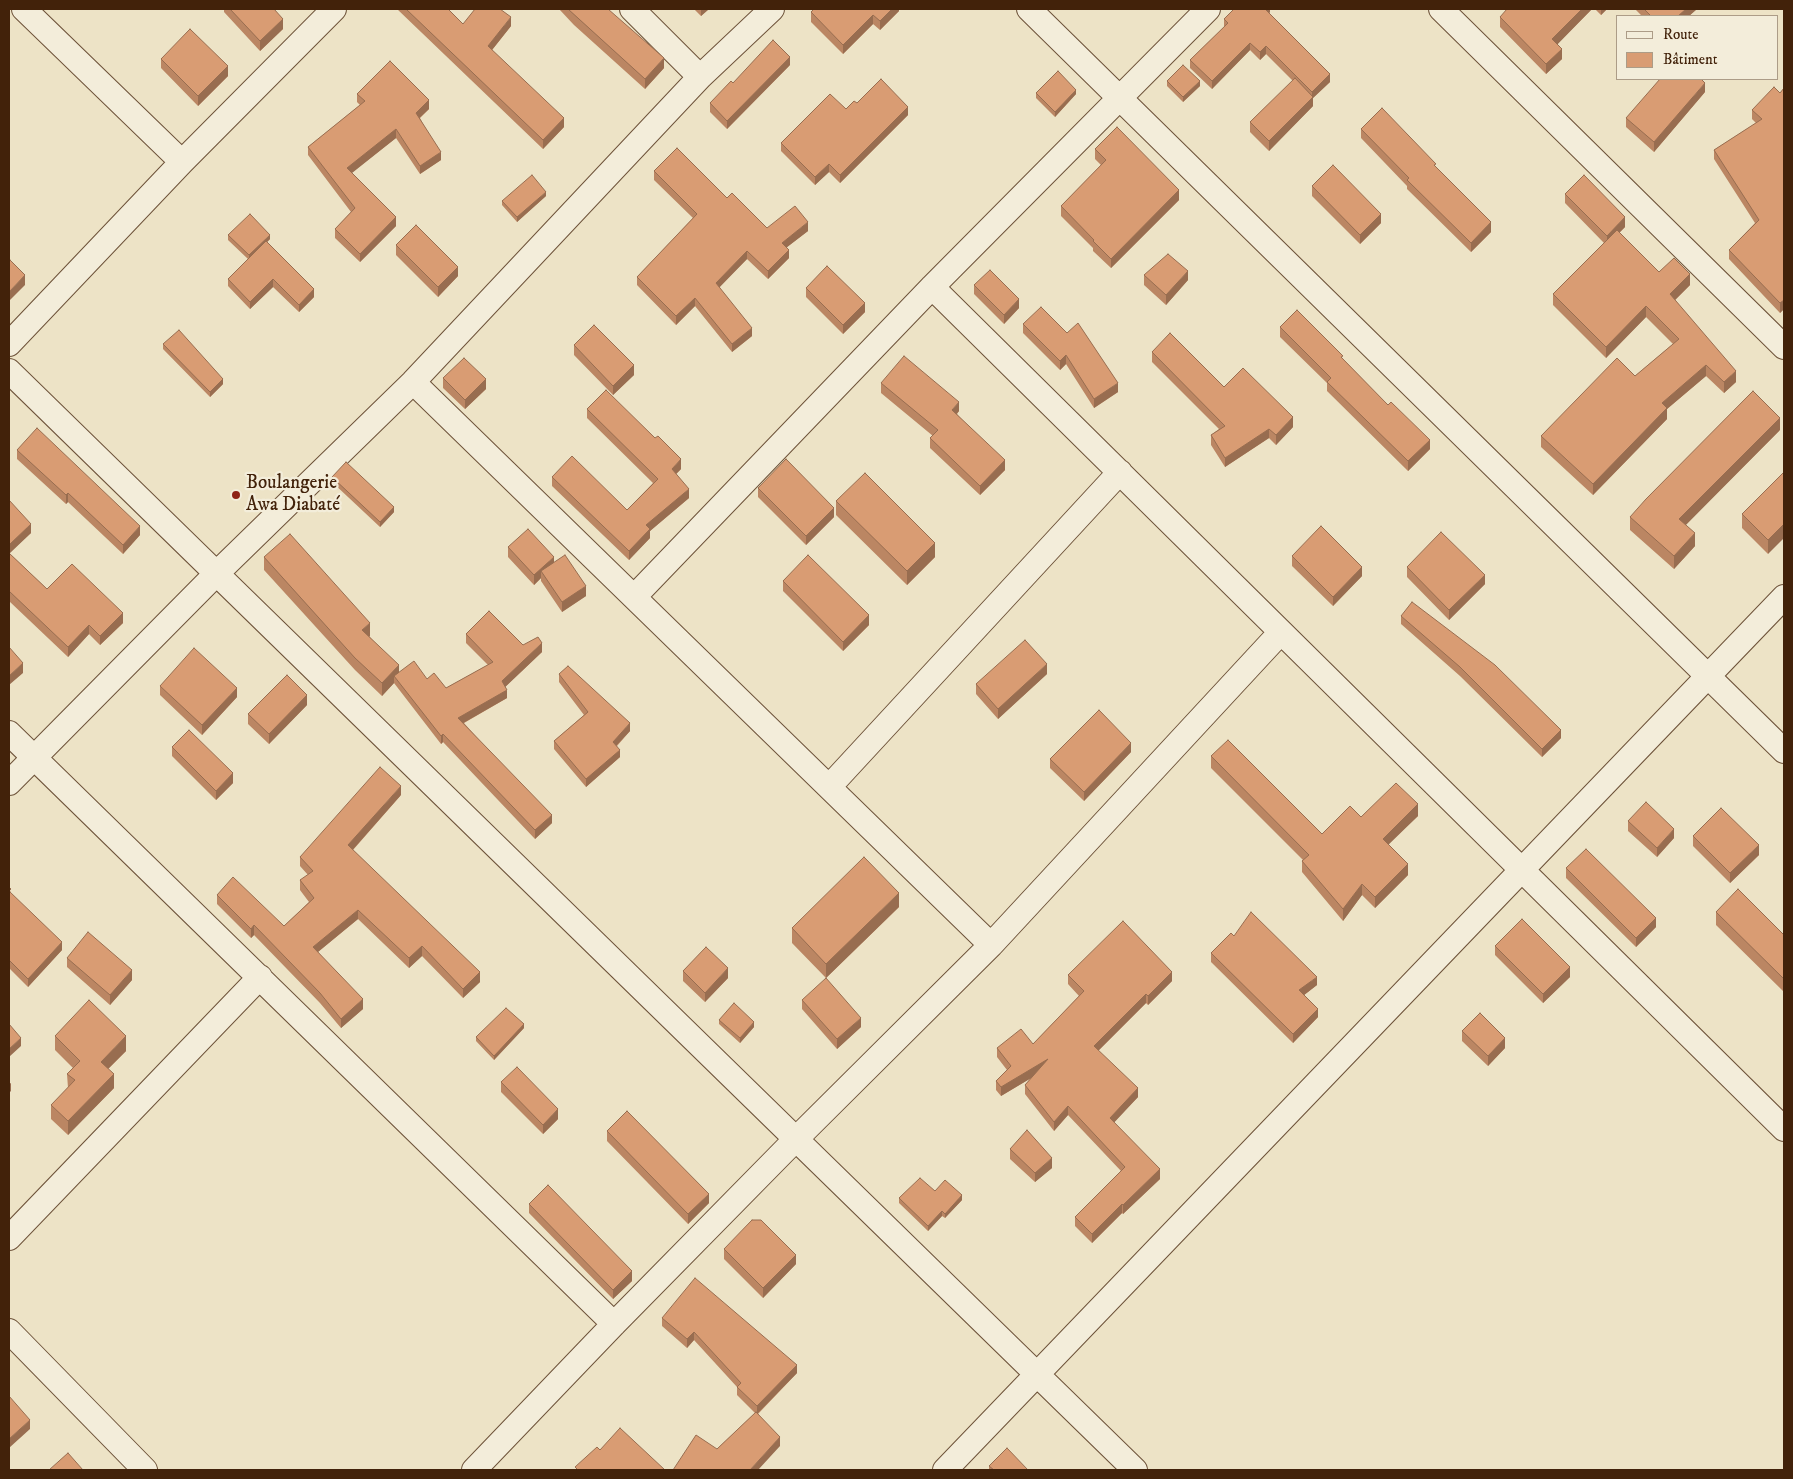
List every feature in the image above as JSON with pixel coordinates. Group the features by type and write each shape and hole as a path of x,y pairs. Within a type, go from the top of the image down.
{"street":[{"path":"24,9 182,162"},
{"path":"9,344 182,162 334,9"},
{"path":"632,9 700,78"},
{"path":"9,783 216,574 413,382 700,78 772,9"},
{"path":"1029,9 1784,751"},
{"path":"634,597 932,287 1208,9"},
{"path":"1441,9 1784,347"},
{"path":"932,287 1784,1129"},
{"path":"9,371 794,1140 1134,1470"},
{"path":"413,382 991,945"},
{"path":"829,787 1120,472"},
{"path":"945,1470 1784,597"},
{"path":"474,1470 794,1140 991,945 1281,632"},
{"path":"9,733 614,1324"},
{"path":"9,1238 260,977"},
{"path":"9,1331 145,1470"}],"building":[{"path":"230,9 274,9 283,19 260,41"},
{"path":"406,9 448,9 463,24 475,9 500,9 511,17 488,46 564,118 543,140"},
{"path":"568,9 608,9 664,58 645,79"},
{"path":"814,9 892,9 880,21 873,15 843,45 811,12"},
{"path":"1234,9 1266,9 1330,74 1312,92 1266,46 1260,52 1250,43 1212,81 1190,60 1228,23 1224,19"},
{"path":"1507,9 1582,9 1552,39 1562,49 1546,64 1500,17"},
{"path":"1644,9 1686,9 1679,15 1650,15"},
{"path":"190,29 228,66 198,96 161,59"},
{"path":"773,40 790,57 727,121 710,103 731,81 733,83"},
{"path":"390,61 429,100 416,113 441,152 420,166 396,129 347,168 396,217 360,254 335,229 355,208 308,147 365,101 357,94"},
{"path":"1183,65 1200,81 1183,97 1167,81"},
{"path":"1058,71 1076,90 1055,112 1036,93"},
{"path":"1295,78 1313,97 1269,141 1250,122"},
{"path":"881,79 908,107 840,175 829,164 815,177 781,143 830,94 846,109 854,101 857,103"},
{"path":"1659,80 1702,80 1705,83 1654,142 1626,118"},
{"path":"1774,87 1780,93 1784,88 1784,300 1780,303 1729,250 1759,220 1714,150 1762,119 1752,110"},
{"path":"1382,108 1436,164 1434,165 1491,222 1471,243 1407,180 1409,178 1361,129"},
{"path":"1117,127 1179,190 1111,259 1061,206 1106,160 1095,149"},
{"path":"677,148 727,198 732,193 767,228 795,206 808,222 782,243 789,250 768,271 747,251 716,283 752,328 732,344 695,298 676,316 637,277 697,214 654,171"},
{"path":"1333,165 1381,214 1360,235 1312,186"},
{"path":"532,175 546,192 517,217 502,201"},
{"path":"1584,175 1625,217 1607,236 1565,194"},
{"path":"250,214 270,235 249,255 228,235"},
{"path":"416,225 458,267 438,287 396,245"},
{"path":"1617,230 1659,272 1674,258 1690,274 1670,294 1736,371 1724,382 1706,365 1662,403 1667,408 1593,484 1541,436 1617,358 1635,376 1679,339 1646,306 1606,347 1553,294"},
{"path":"266,241 314,289 299,305 273,279 250,302 228,279"},
{"path":"1168,254 1188,271 1166,295 1144,275"},
{"path":"9,261 25,275 9,292"},
{"path":"827,266 865,303 843,325 806,288"},
{"path":"990,270 1019,299 1004,315 974,285"},
{"path":"1041,307 1067,333 1078,323 1118,383 1094,399 1066,355 1060,361 1023,324"},
{"path":"1297,310 1388,405 1391,402 1430,440 1408,461 1327,382 1331,378 1280,327"},
{"path":"594,325 634,365 613,386 574,345"},
{"path":"179,330 223,379 210,392 163,344"},
{"path":"1170,333 1224,387 1243,368 1293,417 1276,435 1269,429 1225,458 1211,435 1225,426 1152,352"},
{"path":"904,356 959,402 952,410 1005,460 980,486 930,438 938,430 881,383"},
{"path":"464,358 486,379 465,400 443,378"},
{"path":"606,390 655,438 658,436 681,459 672,469 689,489 646,525 650,529 629,551 552,477 572,456 627,510 658,479 587,409"},
{"path":"1753,391 1780,418 1679,519 1695,533 1674,556 1630,517"},
{"path":"37,428 140,526 123,545 68,493 66,495 17,450"},
{"path":"786,459 834,508 806,536 758,488"},
{"path":"346,462 394,507 380,522 332,477"},
{"path":"1784,472 1784,524 1768,540 1742,514"},
{"path":"865,473 935,543 907,571 836,501"},
{"path":"9,500 31,524 9,545"},
{"path":"1321,526 1362,567 1333,597 1292,556"},
{"path":"528,529 554,557 534,575 508,547"},
{"path":"1441,532 1485,575 1449,610 1407,567"},
{"path":"290,534 370,623 362,630 399,665 382,683 355,658 264,557"},
{"path":"9,553 47,589 72,564 123,613 100,636 89,625 68,647 9,591"},
{"path":"565,555 586,586 562,602 541,571"},
{"path":"808,555 869,615 843,642 783,581"},
{"path":"1412,602 1495,665 1561,730 1542,749 1460,667 1401,616"},
{"path":"489,611 523,645 538,637 542,643 502,681 507,690 458,718 552,815 535,830 443,734 441,736 394,676 414,661 427,679 434,673 446,688 493,662 466,634"},
{"path":"1025,640 1047,664 998,709 976,684"},
{"path":"9,647 23,663 9,676"},
{"path":"194,648 237,688 202,725 160,686"},
{"path":"568,666 630,723 613,742 620,750 586,779 554,741 588,712 559,674"},
{"path":"287,675 307,695 269,734 248,714"},
{"path":"1099,710 1131,743 1084,792 1050,759"},
{"path":"189,730 233,773 216,791 172,747"},
{"path":"1228,740 1322,834 1350,806 1361,817 1396,783 1418,804 1383,839 1408,864 1375,897 1362,884 1343,909 1302,861 1309,855 1211,756"},
{"path":"380,767 401,786 348,845 480,972 463,989 422,946 409,958 358,910 313,947 363,999 341,1019 320,993 254,925 251,929 217,895 233,877 284,926 314,898 300,880 313,871 300,857"},
{"path":"1646,802 1674,829 1657,848 1628,821"},
{"path":"1721,808 1759,845 1730,873 1693,836"},
{"path":"1586,849 1656,918 1636,938 1566,868"},
{"path":"864,857 899,893 826,964 792,928"},
{"path":"1738,889 1784,935 1784,979 1716,912"},
{"path":"9,891 62,942 28,979 9,960"},
{"path":"1251,912 1317,977 1299,990 1318,1009 1293,1034 1211,953 1231,933 1234,936"},
{"path":"1522,919 1570,967 1543,994 1495,946"},
{"path":"1123,921 1172,972 1148,996 1146,994 1094,1046 1138,1088 1110,1118 1160,1169 1092,1234 1075,1217 1125,1167 1068,1106 1054,1122 1025,1085 1048,1059 1001,1087 996,1081 1011,1066 997,1048 1021,1029 1033,1044 1084,991 1068,975"},
{"path":"88,932 132,970 110,995 67,958"},
{"path":"706,947 728,968 705,993 683,971"},
{"path":"826,978 861,1018 837,1039 802,1000"},
{"path":"89,1000 126,1036 101,1062 114,1074 68,1121 51,1105 75,1080 67,1074 80,1061 55,1036"},
{"path":"734,1003 754,1022 740,1038 719,1020"},
{"path":"506,1008 524,1024 494,1056 476,1037"},
{"path":"1480,1013 1505,1038 1488,1056 1462,1031"},
{"path":"9,1024 21,1038 9,1049"},
{"path":"517,1067 558,1109 543,1125 501,1082"},
{"path":"627,1111 709,1194 688,1214 607,1131"},
{"path":"1027,1130 1052,1158 1035,1173 1010,1149"},
{"path":"920,1178 935,1191 945,1180 962,1195 945,1214 942,1211 928,1226 899,1198"},
{"path":"548,1185 632,1271 613,1290 529,1204"},
{"path":"752,1220 761,1220 796,1255 763,1288 724,1249"},
{"path":"695,1278 797,1365 757,1406 737,1387 741,1383 694,1332 687,1339 662,1318"},
{"path":"9,1396 30,1420 9,1439"},
{"path":"756,1412 780,1437 750,1470 673,1470 696,1435 717,1449"},
{"path":"620,1428 665,1470 578,1470 575,1467 597,1447 600,1450"},
{"path":"1007,1448 1028,1470 994,1470 989,1466"},
{"path":"68,1453 83,1470 49,1470"}],"place":[{"name":"Boulangerie Awa Diabaté","path":"236,495"}]}
